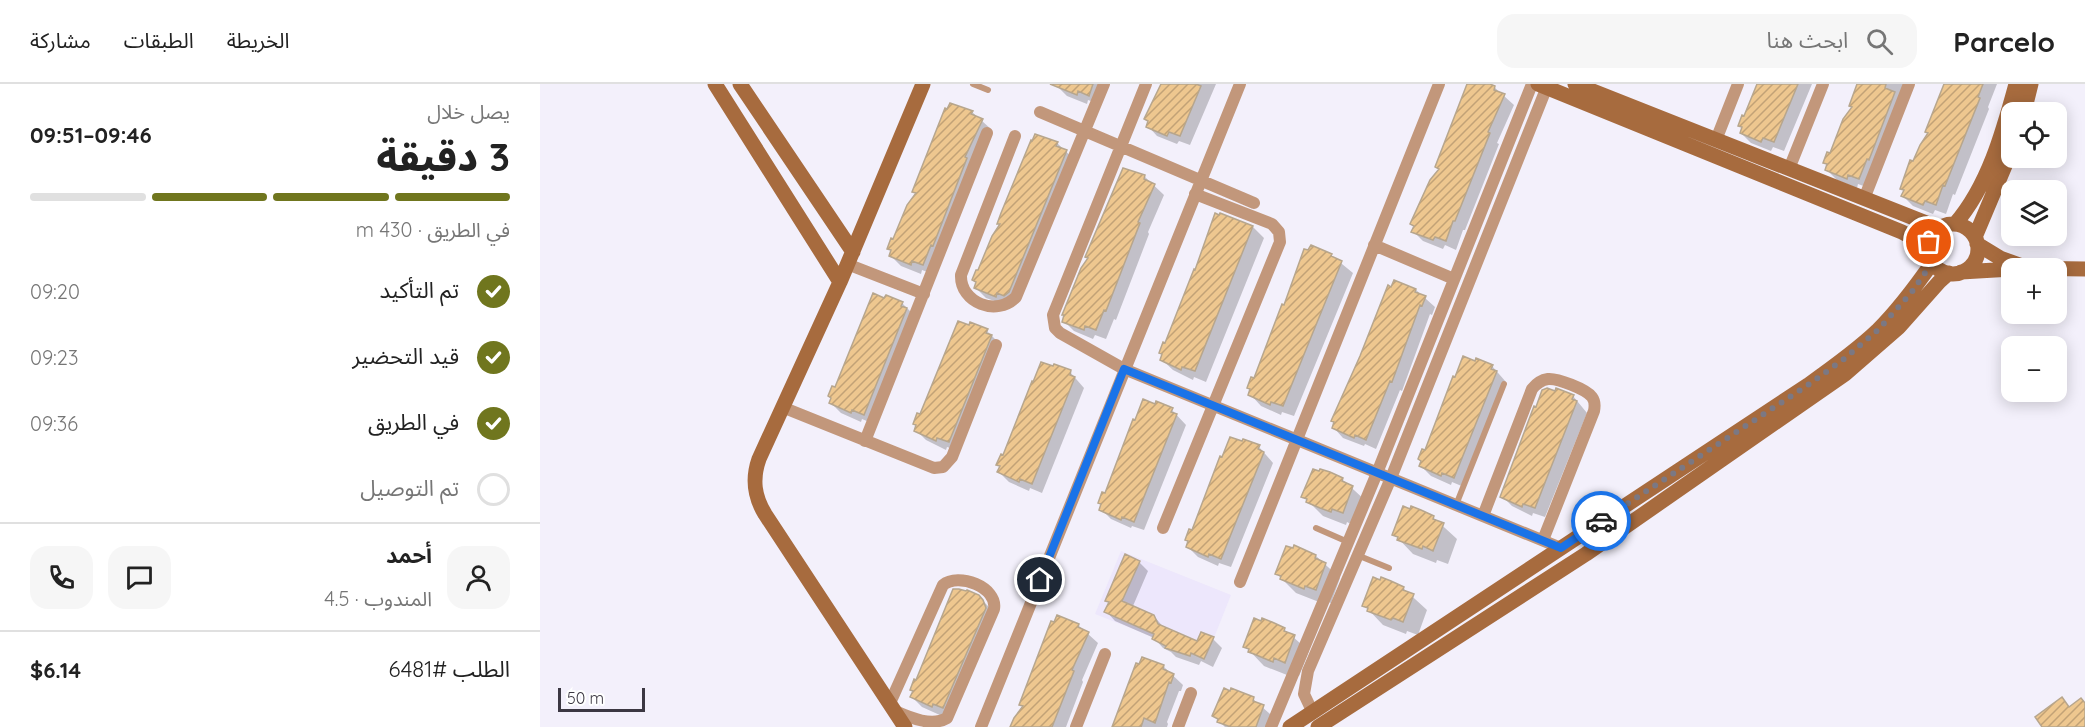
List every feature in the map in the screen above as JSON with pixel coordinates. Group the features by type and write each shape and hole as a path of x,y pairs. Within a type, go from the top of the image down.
{"street":[{"path":"715,84 840,282"},
{"path":"740,84 850,258 924,294"},
{"path":"905,727 759,504 755,493 755,470 840,282 924,84"},
{"path":"1015,136 961,275 962,288 971,299 994,307 1003,307 1016,297 1104,84"},
{"path":"1146,84 1053,315 1053,322 1060,333 1124,369 1561,548"},
{"path":"981,727 1240,84"},
{"path":"1240,582 1438,84"},
{"path":"1575,84 1939,228"},
{"path":"1716,140 1738,84"},
{"path":"1789,169 1823,84"},
{"path":"1864,199 1909,84"},
{"path":"1955,224 1967,211 1988,170 2016,84"},
{"path":"2026,102 2031,84"},
{"path":"1541,85 1902,232 1916,240 1943,271 1955,273 2001,269"},
{"path":"1271,727 1454,279 1541,85"},
{"path":"1315,720 1304,694 1305,681 1391,478 1541,85"},
{"path":"1040,112 1254,203"},
{"path":"865,441 987,133"},
{"path":"1290,727 1315,720 1586,554 1845,374 1899,327 1939,282 1973,264 1976,258 1976,240 2004,168"},
{"path":"1163,528 1278,247 1280,237 1272,224 1195,194"},
{"path":"1315,720 1561,548 1844,359 1878,330 1911,293 1930,257 1929,242 1939,228 1955,224 1963,226 1976,240 2001,259"},
{"path":"1374,246 1454,279"},
{"path":"2067,268 2085,268"},
{"path":"782,407 934,468 946,465 952,458 996,345"},
{"path":"1483,516 1532,389 1541,381 1554,379 1582,389 1594,400 1594,411 1543,540"},
{"path":"959,579 989,592 994,599 994,609 947,717 939,724 928,724 892,707 943,585 948,581 959,579"},
{"path":"1076,727 1105,654"},
{"path":"1178,727 1191,693"}],"lane":[{"path":"973,84 988,90"},
{"path":"1456,505 1504,384"},
{"path":"1316,528 1348,542"},
{"path":"1357,555 1389,568"}],"shaded area":[{"path":"1121,551 1231,595 1206,658 1095,614"}],"building":[{"path":"1050,84 1093,84 1089,96 1078,91 1077,95"},
{"path":"1161,84 1201,86 1180,136 1169,132 1167,136 1146,127 1148,121 1144,119"},
{"path":"1467,84 1490,84 1495,86 1494,90 1505,94 1446,241 1435,237 1433,240 1411,232 1414,226 1410,224 1430,180 1439,169 1435,167"},
{"path":"1757,84 1798,84 1774,142 1763,138 1761,142 1740,133 1742,127 1738,126"},
{"path":"1857,84 1886,84 1885,88 1895,92 1869,160 1867,159 1859,179 1848,175 1847,179 1825,170 1827,164 1823,163 1827,152 1830,153 1843,119 1852,107 1849,106"},
{"path":"1944,84 1983,84 1978,97 1980,98 1936,205 1925,201 1923,205 1901,196 1904,190 1900,189 1910,160 1913,161 1928,133 1925,132"},
{"path":"950,103 973,111 971,114 983,119 965,157 967,158 933,246 931,245 923,265 912,261 911,265 889,256 891,250 887,249 907,205 916,193 912,192 945,108 947,109"},
{"path":"1035,134 1058,142 1056,146 1067,150 1009,292 1004,296 997,293 996,297 974,288 976,282 972,280 1000,224 997,224 1001,213"},
{"path":"1123,168 1145,175 1144,179 1155,184 1138,222 1140,223 1106,311 1104,310 1096,330 1085,326 1084,330 1062,322 1064,315 1062,315 1081,268 1088,258 1085,257"},
{"path":"1215,213 1253,226 1195,371 1182,367 1181,370 1160,360 1162,354 1159,353 1195,270"},
{"path":"1311,245 1342,261 1283,406 1271,402 1270,405 1248,395 1250,389 1247,388 1251,377 1254,378 1282,304 1284,305 1304,249 1308,250"},
{"path":"1394,280 1426,296 1422,306 1420,305 1392,382 1390,381 1366,440 1355,435 1354,438 1332,428 1334,422 1331,421 1388,285 1391,287"},
{"path":"873,293 884,298 886,295 903,302 901,306 907,308 864,415 852,410 851,413 829,403 831,398 828,396 832,386 835,387"},
{"path":"958,321 969,325 970,322 988,329 986,333 992,335 949,442 937,438 936,441 914,431 916,425 913,424 917,413 920,414"},
{"path":"1463,356 1475,361 1476,358 1493,365 1491,369 1497,371 1454,478 1442,473 1441,476 1419,466 1421,461 1418,459 1422,449 1425,450"},
{"path":"1041,362 1071,370 1070,375 1075,377 1032,484 1020,479 1019,482 997,472 1000,466 996,465 1001,454 1003,455"},
{"path":"1547,388 1555,391 1556,388 1574,395 1572,399 1577,401 1535,508 1523,504 1522,507 1500,497 1534,406 1536,407 1542,390"},
{"path":"1143,399 1155,404 1156,401 1173,408 1171,412 1177,414 1134,522 1122,517 1121,520 1099,510 1101,504 1098,503 1102,492 1105,493"},
{"path":"1230,437 1260,445 1258,449 1264,452 1221,559 1209,554 1208,557 1186,547 1188,541 1185,540 1189,529 1192,530 1220,456 1222,457"},
{"path":"1313,469 1330,472 1353,486 1343,513 1320,508 1306,502 1307,499 1301,497"},
{"path":"1403,506 1421,510 1434,516 1433,519 1444,523 1433,551 1423,546 1422,549 1397,540 1398,537 1392,535"},
{"path":"1294,545 1316,555 1315,558 1326,563 1316,590 1305,586 1304,589 1280,579 1281,576 1275,574 1286,546 1293,548"},
{"path":"1125,554 1140,561 1122,601 1154,615 1158,624 1197,641 1201,632 1214,637 1204,659 1191,653 1190,656 1165,648 1166,646 1152,639 1154,634 1104,612 1109,602 1105,601"},
{"path":"1373,577 1391,581 1404,587 1403,590 1414,594 1403,622 1367,611 1368,608 1362,606"},
{"path":"953,589 967,590 979,595 986,608 943,708 933,704 932,707 910,697 913,691 910,690"},
{"path":"1057,615 1079,624 1078,627 1089,632 1072,670 1074,671 1052,727 1010,727 1023,706 1019,705 1051,621 1054,622"},
{"path":"1254,618 1272,622 1285,628 1284,631 1295,635 1285,663 1274,658 1273,662 1248,652 1249,649 1243,647"},
{"path":"1142,657 1164,665 1163,669 1174,674 1155,723 1144,718 1141,727 1112,727 1136,663 1139,664"},
{"path":"1224,688 1230,691 1231,688 1254,697 1253,701 1264,705 1256,727 1231,727 1217,722 1218,719 1212,716"},
{"path":"2062,697 2069,707 2081,698 2085,703 2085,727 2042,727 2035,717"}],"way so far":[{"path":"1601,521 1844,359 1878,330 1911,293 1932,263 1928,251 1929,242"}],"route":[{"path":"1040,580 1124,369 1561,548 1601,521"}]}
